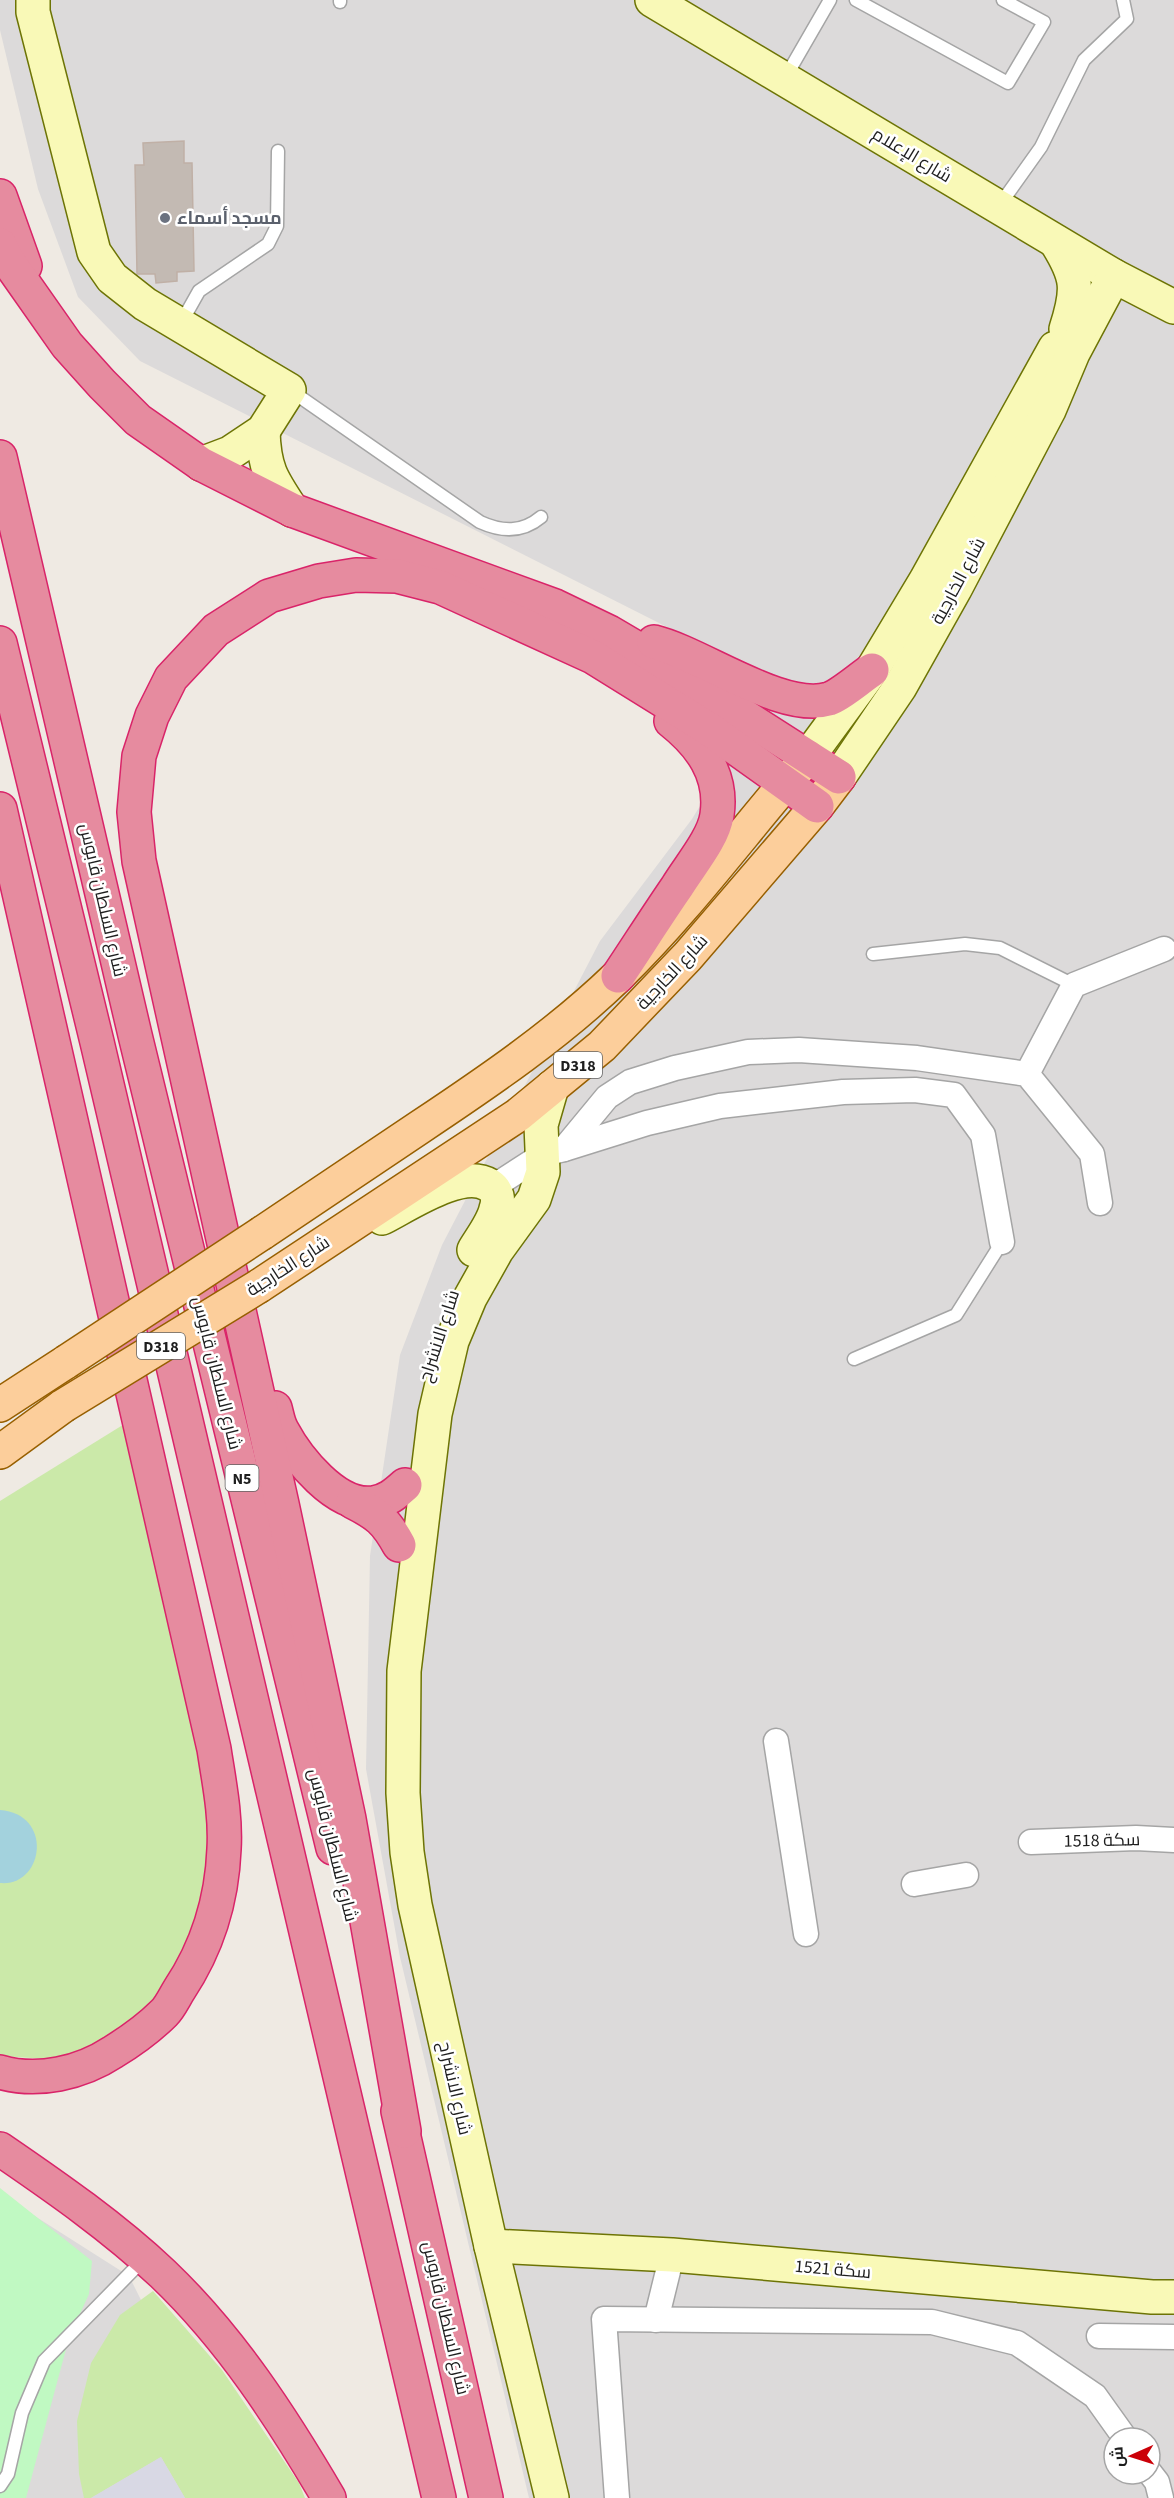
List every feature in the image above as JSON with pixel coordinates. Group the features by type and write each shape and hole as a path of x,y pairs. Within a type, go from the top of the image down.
{"highway":[{"path":"0,196 41,309"},
{"path":"0,245 8,261 74,353 138,420 201,464 292,510 555,606 709,729 817,806"},
{"name":"شارع السلطان قابوس","path":"0,457 143,1070 404,2131 486,2498"},
{"path":"404,2131 349,1819 143,881 134,812 139,756 152,716 171,678 216,630 269,596 319,580 356,575 397,576 440,587 601,644 808,757 839,777"},
{"name":"N5","path":"0,643 97,1042 439,2498"},
{"path":"601,644 674,647 768,691 791,698 830,699 872,670"},
{"path":"601,644 695,741 711,764 717,795 717,816 705,843 618,976"},
{"path":"0,809 214,1749 223,1808 225,1848 219,1896 205,1945 190,1974 165,2012 134,2039 102,2059 75,2071 50,2075 9,2075 0,2072"},
{"path":"224,1246 255,1331 280,1428 304,1464 327,1485 376,1514 388,1526 399,1545"},
{"path":"353,1502 371,1503 388,1499 405,1485"},
{"path":"0,2149 91,2212 164,2275 261,2388 329,2498"}],"main road":[{"name":"شارع الخارجية","path":"0,1406 262,1233 523,1056 582,1009 656,936 808,757"},
{"name":"شارع الخارجية","path":"0,1452 63,1406 300,1259 518,1115 552,1088 602,1046 681,964 817,806 839,777"}],"street":[{"path":"33,0 33,12 94,252 112,278 145,304 289,390 263,432 230,453 201,464"},
{"name":"شارع الإعلام","path":"652,0 1107,272 1168,303"},
{"path":"1056,242 1070,264 1075,285 1070,341"},
{"name":"شارع الخارجية","path":"808,757 872,670 1070,341 1107,272"},
{"path":"1070,341 1132,305 1168,303"},
{"name":"شارع الخارجية","path":"839,777 900,687 955,589 1049,410 1070,341"},
{"path":"263,432 267,469 292,510"},
{"path":"1027,1074 1074,985 1164,949"},
{"path":"554,1152 607,1097 630,1082 675,1068 748,1052 799,1050 917,1058 1027,1074 1092,1154 1100,1203"},
{"name":"شارع الانشراح","path":"404,1671 435,1414 452,1341 470,1298 497,1250 534,1199 543,1172 554,1152 541,1125 552,1088"},
{"path":"300,1259 453,1183 468,1180 482,1181 492,1187 554,1152 647,1123 720,1106 843,1092 915,1090 954,1095 983,1135 1002,1242"},
{"name":"شارع الانشراح","path":"492,1187 498,1198 496,1212 459,1274 440,1318 427,1359 413,1429 399,1545 398,1608 404,1671 402,1769 407,1852 426,1959 491,2246 552,2498"},
{"path":"399,1545 408,1569 412,1613"},
{"path":"776,1741 806,1934"},
{"name":"سكة 1518","path":"1031,1842 1136,1838 1174,1840"},
{"path":"914,1884 966,1875"},
{"name":"سكة 1521","path":"491,2246 672,2255 1152,2297 1174,2297"},
{"path":"656,2320 672,2255"},
{"path":"617,2498 604,2319 932,2322 1017,2343 1095,2396 1116,2426"},
{"path":"1099,2336 1174,2337"}],"lane":[{"path":"785,79 830,0"},
{"path":"856,0 870,3 1008,83 1044,22 1003,0"},
{"path":"999,207 1041,147 1084,60 1127,19 1123,0"},
{"path":"181,324 199,291 268,244 276,226 278,151"},
{"path":"289,390 480,522 492,527 519,530 541,517"},
{"path":"873,954 965,944 1000,948 1074,985"},
{"path":"854,1359 956,1315 1002,1242"},
{"path":"0,2486 8,2474 22,2412 44,2361 145,2258"}],"shaded area":[{"path":"0,0 1174,0 1174,2498 529,2498 400,1957 366,1769 370,1556 400,1355 442,1245 600,941 692,819 776,682 140,361 78,297 38,189 0,30"},
{"path":"0,2194 129,2276 240,2498 0,2498"},
{"path":"161,2457 185,2498 91,2498"}],"green space":[{"path":"126,1423 200,1751 209,1810 206,1888 190,1939 155,2000 97,2048 47,2059 0,2056 0,1501"},
{"path":"0,2188 92,2261 89,2294 69,2338 26,2498 0,2498"},
{"path":"153,2291 222,2370 299,2483 305,2498 185,2498 161,2457 91,2498 84,2498 79,2474 77,2421 91,2363 120,2315"}],"water":[{"path":"0,1810 17,1814 29,1824 35,1836 37,1850 34,1863 26,1874 15,1881 0,1883"}],"building":[{"name":"مسجد أسماء","path":"184,141 184,163 192,163 194,271 177,272 177,281 156,283 155,274 137,274 135,165 144,165 143,143"}],"place":[{"name":"مسجد أسماء","path":"165,218"}]}
